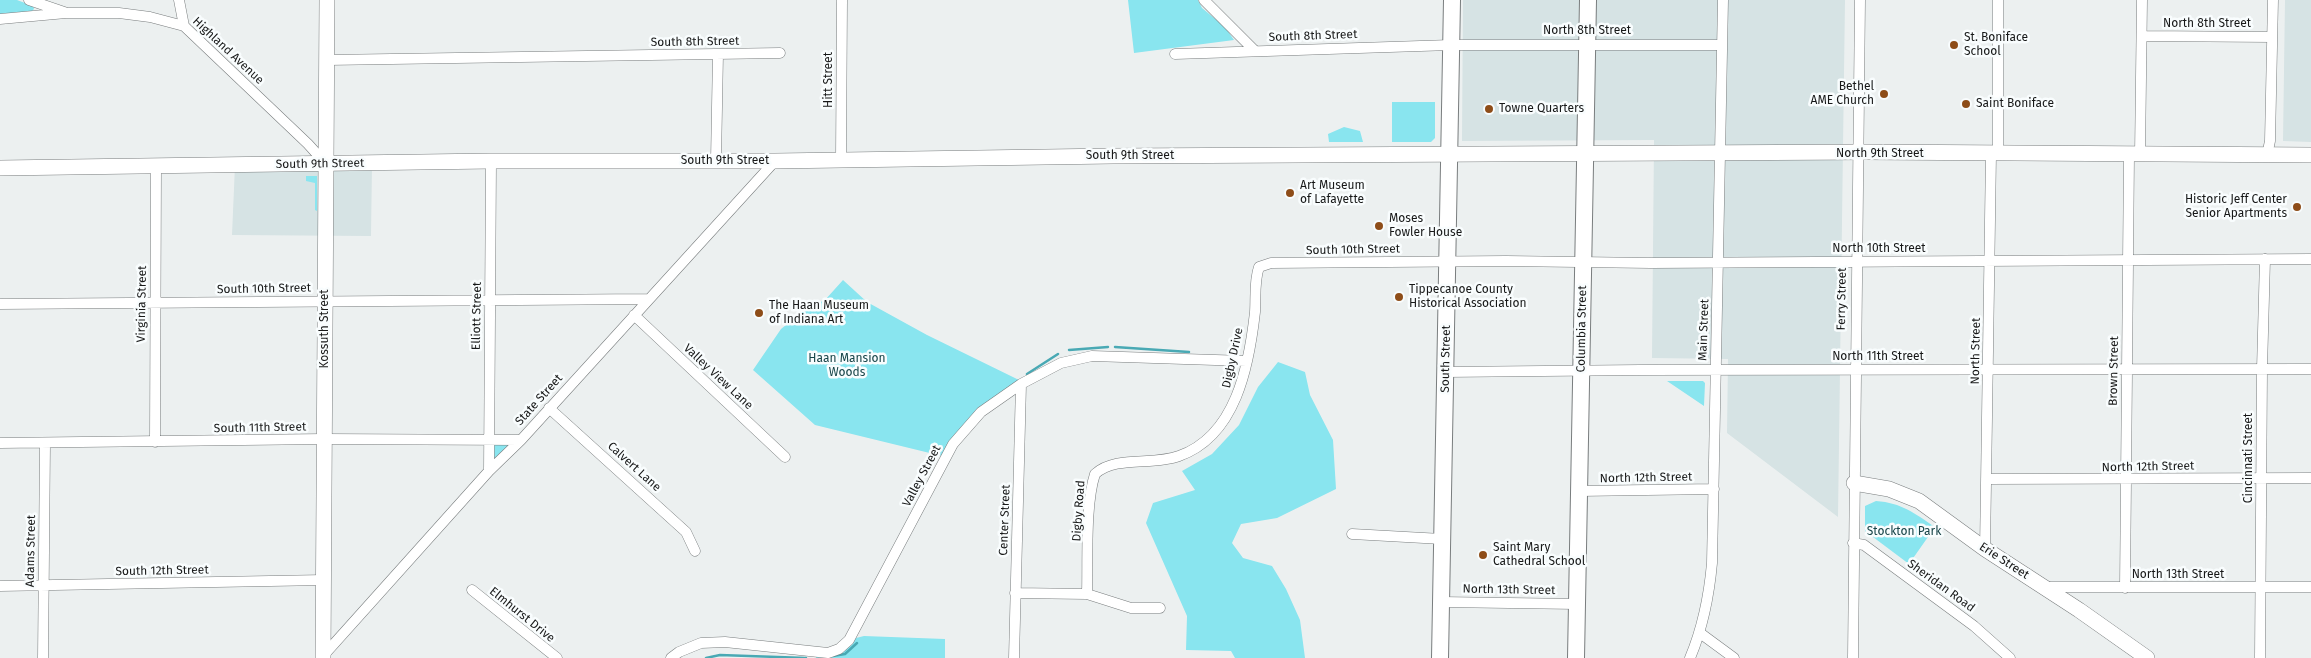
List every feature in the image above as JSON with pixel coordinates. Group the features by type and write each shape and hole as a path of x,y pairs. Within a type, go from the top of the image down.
{"main road":[{"name":"South Street","path":"1440,658 1452,0"},
{"name":"Columbia Street","path":"1576,658 1588,0"}],"street":[{"name":"Highland Avenue","path":"29,0 67,13 119,13 150,17 184,26 308,144 326,164"},
{"path":"179,0 184,26"},
{"name":"Kossuth Street","path":"323,657 327,0"},
{"name":"Hitt Street","path":"841,160 842,0"},
{"path":"1204,0 1254,50"},
{"name":"Main Street","path":"1690,658 1700,634 1709,596 1714,489 1723,0"},
{"name":"Ferry Street","path":"1853,658 1852,542 1860,0"},
{"name":"North Street","path":"1985,549 1990,262 1998,0"},
{"name":"Brown Street","path":"2125,588 2128,260 2142,36 2142,0"},
{"path":"2267,155 2270,141 2273,0"},
{"path":"0,19 67,13"},
{"name":"North 8th Street","path":"2142,36 2272,37"},
{"name":"North 8th Street","path":"1451,45 1722,44"},
{"name":"South 8th Street","path":"1175,54 1451,45"},
{"name":"South 8th Street","path":"327,60 780,53"},
{"path":"716,160 718,54"},
{"name":"North 9th Street","path":"1449,155 1857,153 2311,155"},
{"name":"South 9th Street","path":"0,168 491,161 774,161 1113,156 1449,155"},
{"name":"Elliott Street","path":"489,471 491,161"},
{"name":"State Street","path":"323,657 489,471 521,440 774,161"},
{"name":"Virginia Street","path":"155,442 154,302 156,166"},
{"name":"Cincinnati Street","path":"2260,658 2262,369 2265,259"},
{"name":"North 10th Street","path":"1447,261 1584,263 2311,259"},
{"name":"South 10th Street","path":"1259,267 1271,263 1447,261"},
{"name":"Digby Drive","path":"1203,444 1218,430 1233,404 1246,361 1255,312 1256,275 1259,267"},
{"name":"South 10th Street","path":"0,304 490,299 648,300"},
{"name":"Valley View Lane","path":"634,315 785,457"},
{"name":"Valley Street","path":"671,658 679,652 701,643 709,642 726,642 828,653 839,649 850,640 953,444 981,412 1021,384 1061,363 1092,356 1246,361"},
{"name":"North 11th Street","path":"1445,372 1582,370 2311,369"},
{"name":"Center Street","path":"1014,658 1021,384"},
{"name":"Calvert Lane","path":"549,408 686,532 695,551"},
{"name":"South 11th Street","path":"0,443 46,444 324,439 521,440"},
{"name":"Adams Street","path":"43,658 46,444"},
{"name":"Digby Road","path":"1087,594 1091,485 1095,474 1101,468 1110,465 1166,460 1203,444"},
{"name":"North 12th Street","path":"1986,479 2311,478"},
{"name":"Erie Street","path":"1854,483 1889,489 1919,501 1985,549 2045,587 2147,658"},
{"name":"North 12th Street","path":"1579,491 1714,489"},
{"path":"1352,534 1442,539"},
{"name":"Sheridan Road","path":"1852,542 1864,545 1974,626 2010,658"},
{"name":"South 12th Street","path":"0,586 324,580"},
{"name":"North 13th Street","path":"2045,587 2311,587"},
{"name":"Elmhurst Drive","path":"472,590 557,658"},
{"path":"1015,592 1087,594 1131,608 1160,608"},
{"name":"North 13th Street","path":"1441,602 1577,604"},
{"path":"1700,634 1734,658"}],"shaded area":[{"path":"1463,0 1845,0 1838,517 1727,433 1728,359 1652,358 1654,140 1462,141"},
{"path":"2285,0 2311,0 2311,142 2283,141"},
{"path":"372,164 371,236 232,235 235,165"}],"green space":[{"path":"0,0 17,0 33,6 34,9 31,12 0,14"},
{"path":"1128,0 1198,0 1202,8 1225,27 1234,40 1134,53"},
{"path":"1392,102 1435,102 1435,138 1431,142 1392,142"},
{"path":"1344,127 1360,131 1363,142 1329,142 1328,134"},
{"path":"306,176 317,176 317,211 315,210 315,183 306,181"},
{"name":"Haan Mansion Woods","path":"843,280 867,302 927,335 1019,380 942,456 815,425 753,370 781,329 806,309 825,300"},
{"path":"1278,362 1305,372 1310,395 1333,440 1336,489 1277,518 1241,524 1232,543 1243,558 1272,566 1286,589 1300,620 1305,658 1235,658 1231,651 1186,650 1187,616 1146,523 1153,503 1195,490 1182,471 1212,454 1239,425 1258,387"},
{"path":"1667,381 1703,381 1705,383 1704,406"},
{"path":"521,440 489,471 490,441"},
{"name":"Stockton Park","path":"1876,501 1901,506 1935,527 1909,564 1865,531 1865,506"},
{"path":"864,636 945,639 945,658 816,658 816,656 842,653 856,638"}],"waterway":[{"path":"1069,350 1108,347"},
{"path":"1115,347 1189,352"},
{"path":"1027,374 1058,354"},
{"path":"833,656 845,654 857,643"},
{"path":"706,658 720,655 806,658"}],"place":[{"name":"St. Boniface School","path":"1954,45"},
{"name":"Bethel AME Church","path":"1884,94"},
{"name":"Saint Boniface","path":"1966,104"},
{"name":"Towne Quarters","path":"1489,109"},
{"name":"Art Museum of Lafayette","path":"1290,193"},
{"name":"Historic Jeff Center Senior Apartments","path":"2297,207"},
{"name":"Moses Fowler House","path":"1379,226"},
{"name":"Tippecanoe County Historical Association","path":"1399,297"},
{"name":"The Haan Museum of Indiana Art","path":"759,313"},
{"name":"Saint Mary Cathedral School","path":"1483,555"}]}
